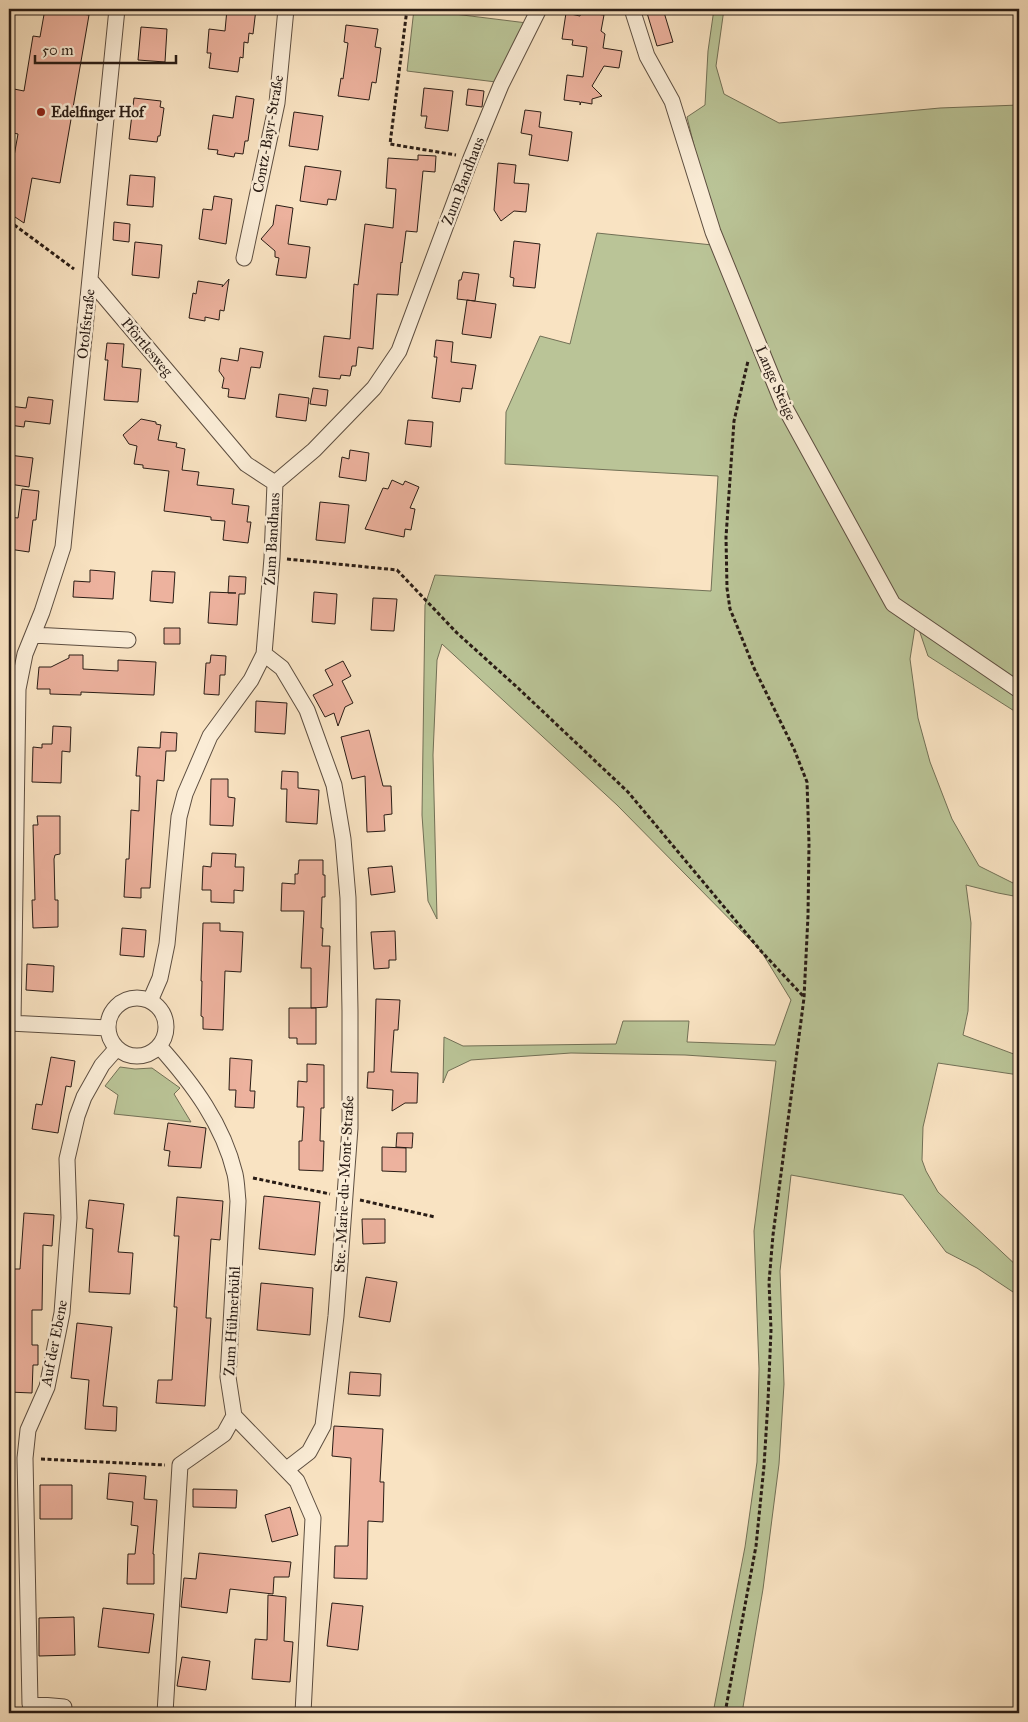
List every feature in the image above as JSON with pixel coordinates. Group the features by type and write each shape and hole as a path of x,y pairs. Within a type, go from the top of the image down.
{"street":[{"name":"Otolfstraße","path":"11,1023 18,689 25,654 63,547 117,9"},
{"name":"Contz-Bayr-Straße","path":"244,258 277,103 286,9"},
{"name":"Zum Bandhaus","path":"150,1001 160,978 167,944 179,817 185,794 210,736 251,680 264,654 272,558 275,483 314,450 374,388 399,351 500,85 539,9"},
{"name":"Lange Steige","path":"632,9 647,56 672,101 712,232 783,404 894,604 1019,690"},
{"name":"Pförtlesweg","path":"90,281 246,464 275,483"},
{"path":"33,635 128,640"},
{"name":"Ste.-Marie-du-Mont-Straße","path":"264,654 282,668 308,710 334,785 348,898 350,1128 336,1316 323,1426 309,1452 286,1469"},
{"path":"140,998 150,1001 157,1006 165,1022 166,1030 159,1046 146,1055 138,1056 131,1055 117,1048 112,1042 108,1028 109,1018 114,1010 121,1003 130,999 140,998"},
{"path":"11,1023 108,1028"},
{"name":"Zum Hühnerbühl","path":"159,1046 180,1069 207,1106 218,1126 235,1175 238,1201 228,1378 234,1416"},
{"name":"Auf der Ebene","path":"64,1707 31,1709 24,1458 28,1430 47,1387 62,1313 70,1218 67,1159 77,1116 84,1097 102,1065 117,1048"},
{"path":"165,1713 180,1465 224,1434 234,1416 297,1481 313,1518 303,1713"}],"path":[{"path":"407,9 390,144 471,158"},
{"path":"9,221 90,281"},
{"path":"724,1713 756,1546 764,1466 771,1330 769,1282 773,1235 804,998 809,844 807,782 794,749 754,668 730,609 727,588 726,537 734,421 748,360"},
{"path":"272,558 397,570 457,633 628,792 761,951 804,998"},
{"path":"24,1458 180,1465"}],"green space":[{"path":"414,9 527,23 496,82 407,71"},
{"path":"714,9 724,9 716,66 724,94 779,123 940,108 1019,105 1019,714 928,656 916,621 910,659 918,718 930,762 952,819 979,866 1019,886 1019,897 966,885 971,923 968,1011 963,1035 1019,1056 1019,1075 938,1063 923,1127 922,1160 938,1192 1019,1268 1019,1296 977,1268 946,1252 903,1195 791,1175 780,1271 784,1384 779,1464 763,1589 742,1713 713,1713 745,1547 757,1462 759,1369 754,1231 776,1061 685,1055 571,1053 471,1060 448,1071 443,1083 444,1037 463,1046 616,1044 623,1021 689,1021 687,1042 775,1045 791,1000 761,951 617,805 442,644 437,660 433,755 437,919 428,901 422,815 425,605 435,575 711,591 718,476 505,464 506,412 540,336 570,344 597,233 722,246 710,211 687,117 705,105 708,51"},
{"path":"120,1067 135,1069 152,1068 180,1088 174,1094 191,1122 114,1114 118,1095 105,1086"}],"building":[{"name":"Edelfinger Hof","path":"45,9 89,15 60,183 32,178 24,223 9,213 9,173 11,173 18,134 9,132 9,88 24,91 33,36 40,37"},
{"path":"227,9 256,9 253,34 249,33 248,43 244,42 243,58 240,57 238,72 209,68 211,53 207,53 209,29 225,31"},
{"path":"663,9 673,42 657,46 647,13"},
{"path":"581,12 604,15 601,31 605,34 603,48 622,51 619,68 604,66 592,86 602,96 592,99 592,104 581,102 580,105 580,102 564,100 567,75 583,77 587,47 572,45 573,40 562,39 566,13 580,16"},
{"path":"346,25 378,29 375,47 381,48 376,83 372,82 369,100 338,96 341,78 343,79 348,43 344,42"},
{"path":"141,27 167,29 165,62 138,60"},
{"path":"424,88 453,91 448,131 425,128 427,116 421,116"},
{"path":"468,89 484,91 482,107 466,105"},
{"path":"236,96 254,99 248,141 245,141 243,154 235,153 234,157 217,154 218,150 208,149 213,115 233,118"},
{"path":"134,98 161,101 160,107 164,108 160,136 158,136 157,142 129,139"},
{"path":"525,110 541,112 539,127 572,132 568,161 529,155 532,135 521,133"},
{"path":"294,112 323,116 318,150 289,146"},
{"path":"418,155 436,156 435,172 423,171 417,232 406,231 398,295 377,294 373,349 358,347 356,366 352,366 350,376 341,375 340,379 319,377 324,336 350,339 354,284 358,285 365,224 393,228 396,189 386,188 388,158 418,160"},
{"path":"498,163 516,165 514,183 529,184 526,212 514,211 501,221 494,210"},
{"path":"305,166 341,171 336,200 328,199 327,205 300,201"},
{"path":"130,175 155,177 153,207 127,205"},
{"path":"214,196 232,199 226,244 199,239 203,209 212,210"},
{"path":"276,205 293,208 288,244 310,247 306,278 276,275 279,258 275,257 275,251 261,239 273,225"},
{"path":"114,222 130,224 129,242 113,240"},
{"path":"514,241 540,244 535,288 513,286 514,278 510,277"},
{"path":"135,242 162,245 159,278 132,275"},
{"path":"463,272 479,274 475,301 457,299 459,280 461,280"},
{"path":"229,279 224,311 220,310 219,320 205,317 205,321 189,318 193,293 196,294 198,281 223,285 222,287"},
{"path":"467,300 496,304 491,338 462,334"},
{"path":"436,340 453,342 451,362 476,365 472,389 462,388 460,402 432,398 437,357 434,357"},
{"path":"107,343 124,344 122,367 141,369 138,402 104,400 108,360 105,360"},
{"path":"240,348 263,352 260,368 251,367 245,399 228,397 229,389 222,388 224,378 219,371 221,358 238,361"},
{"path":"313,388 328,390 326,406 310,404"},
{"path":"279,394 309,398 306,421 276,417"},
{"path":"28,397 53,400 50,424 25,421 24,427 9,425 9,406 26,408"},
{"path":"141,419 161,425 158,440 177,443 176,447 185,449 182,470 199,472 197,485 234,489 232,504 249,506 247,522 251,522 248,543 223,540 225,521 211,520 211,517 164,511 169,471 143,468 143,465 134,464 137,446 129,444 123,435"},
{"path":"408,420 433,422 431,447 405,444"},
{"path":"350,450 369,453 366,481 339,477 342,457 349,459"},
{"path":"9,455 33,458 29,487 9,484"},
{"path":"392,480 403,485 405,481 419,487 410,508 415,509 411,530 405,529 404,537 365,529 383,488 388,489"},
{"path":"22,489 39,491 36,520 33,520 29,552 9,549 9,517 18,518"},
{"path":"320,502 349,505 345,543 316,540"},
{"path":"90,570 115,572 113,599 73,597 74,581 90,582"},
{"path":"152,571 175,572 173,603 150,601"},
{"path":"229,576 246,577 245,594 239,594 237,625 208,623 210,592 228,593"},
{"path":"314,592 337,594 335,624 312,622"},
{"path":"373,598 397,599 394,631 371,630"},
{"path":"164,628 180,628 180,644 164,644"},
{"path":"69,655 83,655 83,669 118,671 118,660 156,662 154,695 81,692 81,695 50,694 50,689 37,689 39,667 51,667 69,658"},
{"path":"211,655 226,656 225,675 220,675 219,695 204,694 206,663 210,663"},
{"path":"343,661 351,676 342,681 353,703 345,707 338,726 334,713 325,717 313,695 333,685 325,670"},
{"path":"256,701 287,703 285,734 255,732"},
{"path":"53,726 71,727 70,752 62,751 61,783 32,782 33,747 42,748 42,744 52,744"},
{"path":"369,730 383,786 391,786 392,814 384,815 385,831 367,832 365,776 352,779 341,737"},
{"path":"161,732 177,733 176,751 166,751 164,781 157,780 150,888 141,888 141,898 124,897 126,859 129,859 131,810 139,811 140,776 136,776 138,747 160,748"},
{"path":"282,771 298,772 298,788 319,790 317,824 286,822 287,789 281,789"},
{"path":"211,779 228,779 228,797 235,798 233,826 210,825"},
{"path":"37,816 60,816 60,854 55,855 54,859 55,900 58,900 58,927 33,928 32,900 35,900 33,825 38,825"},
{"path":"212,853 236,854 235,867 244,867 243,891 234,890 234,903 211,902 211,890 202,890 203,866 211,867"},
{"path":"299,860 323,860 325,897 322,897 322,946 330,946 327,1007 311,1008 311,968 301,968 304,911 281,911 282,883 295,884 295,874 298,874"},
{"path":"392,866 395,892 371,895 368,868"},
{"path":"203,923 220,923 220,931 243,932 241,972 225,971 223,1030 203,1029 201,981"},
{"path":"122,928 146,930 144,957 120,955"},
{"path":"395,931 396,960 389,960 389,968 374,969 371,932"},
{"path":"27,964 54,966 53,992 26,990"},
{"path":"376,999 400,1000 398,1030 394,1030 391,1072 418,1073 417,1103 405,1103 392,1111 393,1090 367,1088 368,1072 374,1072"},
{"path":"289,1008 316,1008 316,1044 297,1044 297,1038 289,1038"},
{"path":"51,1057 75,1061 71,1087 66,1086 58,1133 32,1129 36,1104 42,1105"},
{"path":"230,1058 252,1060 250,1091 255,1091 254,1108 235,1107 236,1090 229,1090"},
{"path":"307,1064 324,1065 324,1108 321,1108 320,1141 324,1141 323,1171 299,1170 299,1141 302,1141 304,1107 297,1107 298,1081 307,1082"},
{"path":"168,1123 206,1128 201,1168 168,1166 170,1151 164,1150"},
{"path":"397,1133 413,1133 412,1148 396,1147"},
{"path":"382,1147 406,1148 406,1172 382,1171"},
{"path":"264,1196 320,1202 315,1255 259,1249"},
{"path":"177,1197 223,1201 220,1240 211,1239 206,1318 211,1318 205,1406 156,1403 158,1380 172,1380 177,1307 174,1307 179,1236 174,1236"},
{"path":"89,1200 124,1204 118,1252 133,1253 130,1294 89,1292 93,1229 86,1228"},
{"path":"24,1213 54,1215 52,1246 43,1245 42,1310 32,1310 32,1345 38,1345 38,1365 33,1365 32,1393 9,1392 11,1269 20,1269"},
{"path":"362,1219 385,1219 385,1243 363,1244"},
{"path":"366,1277 397,1282 390,1322 359,1317"},
{"path":"261,1283 313,1288 310,1335 257,1330"},
{"path":"77,1323 112,1327 103,1406 117,1407 116,1431 85,1429 89,1380 71,1378"},
{"path":"350,1372 381,1374 380,1396 348,1394"},
{"path":"334,1426 383,1429 380,1482 384,1482 383,1522 368,1521 367,1579 334,1578 335,1546 348,1546 351,1458 332,1456"},
{"path":"109,1473 146,1476 144,1499 157,1500 153,1554 154,1584 127,1584 128,1554 135,1554 138,1526 131,1525 133,1502 107,1499"},
{"path":"40,1485 72,1485 72,1519 40,1519"},
{"path":"193,1489 237,1490 236,1508 193,1507"},
{"path":"290,1507 298,1535 272,1542 265,1515"},
{"path":"199,1553 291,1562 289,1577 274,1577 273,1594 230,1589 227,1613 181,1607 184,1578 196,1579"},
{"path":"268,1595 286,1597 284,1641 293,1642 290,1682 252,1679 255,1639 267,1640"},
{"path":"332,1603 363,1606 358,1650 327,1646"},
{"path":"103,1608 154,1614 149,1653 98,1647"},
{"path":"74,1617 75,1655 39,1656 39,1618"},
{"path":"182,1657 210,1661 206,1690 177,1686"}],"place":[{"name":"Edelfinger Hof","path":"41,112"}]}
